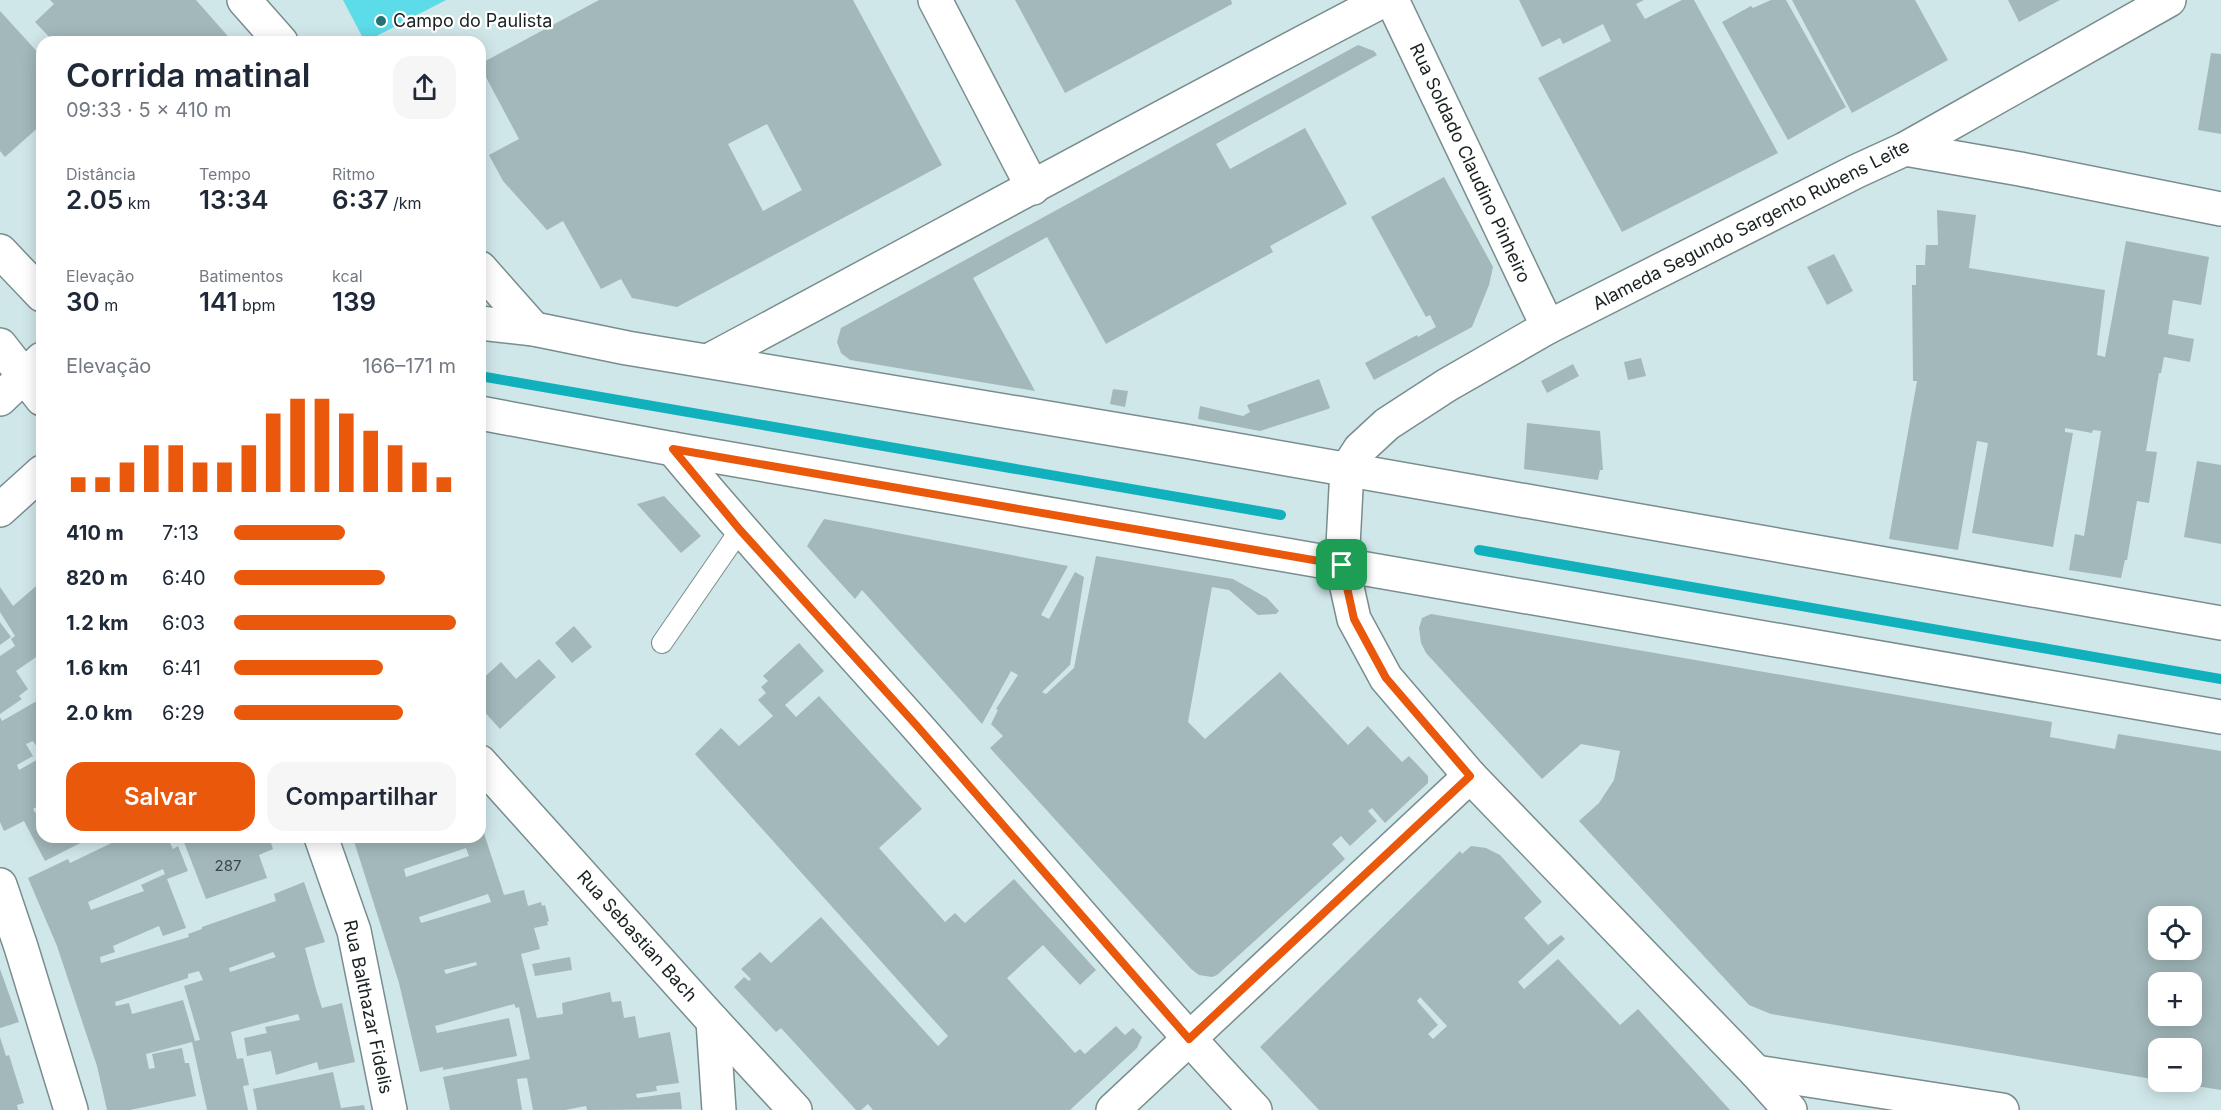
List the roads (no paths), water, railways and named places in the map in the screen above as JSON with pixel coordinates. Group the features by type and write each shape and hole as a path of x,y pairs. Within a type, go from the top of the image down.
{"street":[{"path":"244,0 275,36"},
{"path":"935,0 1033,188"},
{"path":"708,361 1033,188 1197,97 1384,0"},
{"name":"Rua Soldado Claudino Pinheiro","path":"1392,0 1548,327"},
{"name":"Alameda Segundo Sargento Rubens Leite","path":"1347,469 1360,448 1387,424 1447,385 1548,327 1905,149 2169,0"},
{"path":"1905,149 2020,169 2221,209"},
{"path":"0,251 36,290"},
{"path":"486,275 534,329"},
{"path":"486,324 534,329 708,361 1347,469 2221,623"},
{"path":"0,345 36,378 0,399"},
{"path":"486,414 673,449 2221,717"},
{"path":"673,449 740,530 917,726 1189,1039 1255,1110"},
{"path":"1347,469 1342,565 1354,619 1386,678 1470,776 1790,1110"},
{"path":"0,510 36,477"},
{"name":"Rua Sebastian Bach","path":"486,769 795,1110"},
{"path":"1113,1110 1470,776"},
{"name":"Rua Balthazar Fidelis","path":"323,843 354,931 390,1110"},
{"path":"0,885 71,1110"},
{"path":"712,1021 719,1110"},
{"path":"1756,1072 2002,1110"}],"lane":[{"path":"662,643 740,530"}],"waterway":[{"path":"486,377 1281,515"},
{"path":"1479,550 2221,679"}],"place":[{"name":"Campo do Paulista","path":"381,21"}]}
